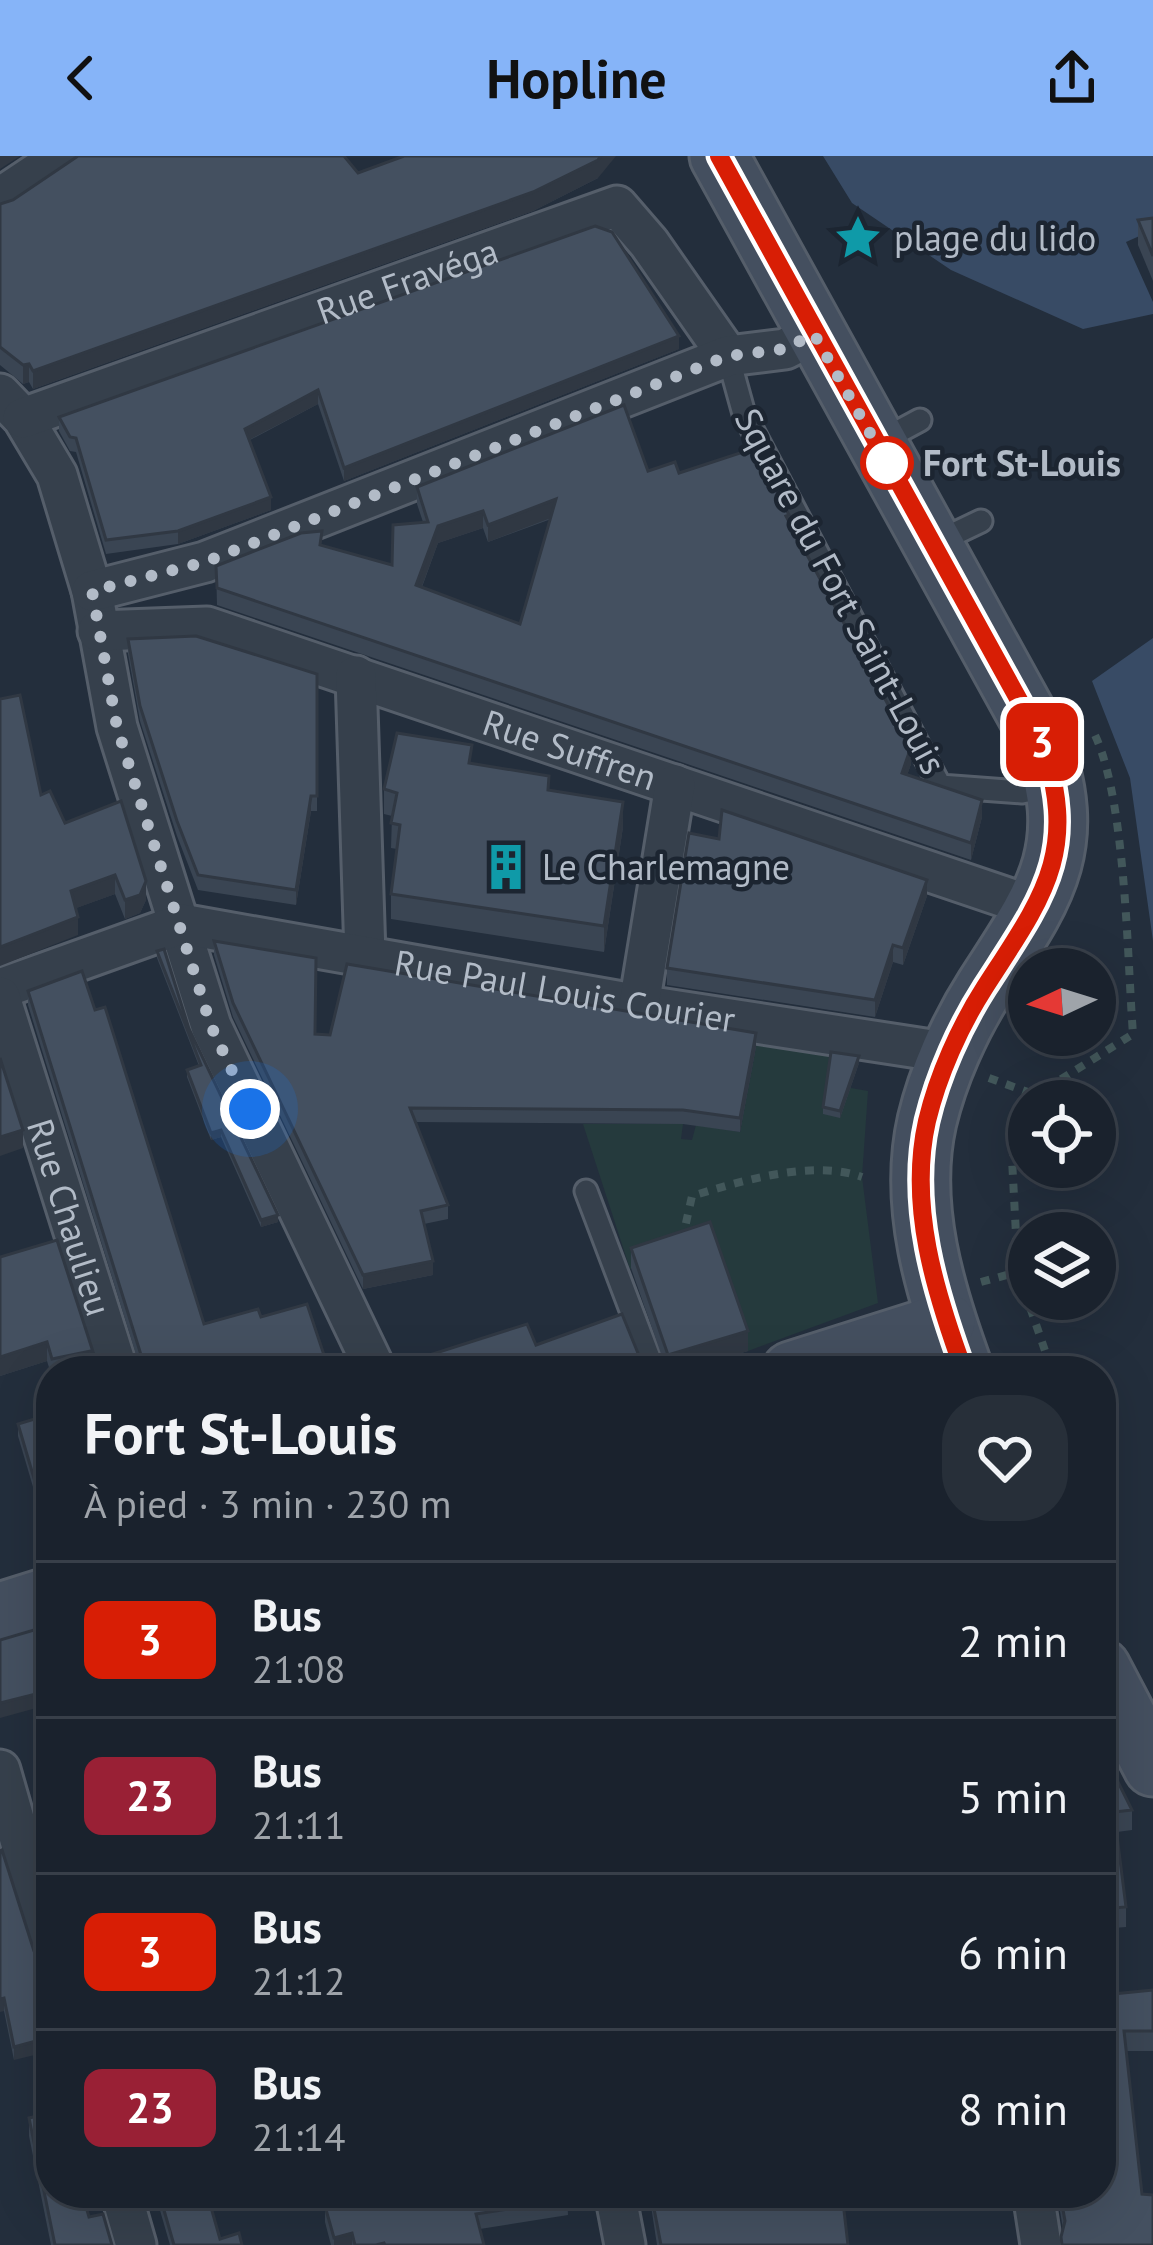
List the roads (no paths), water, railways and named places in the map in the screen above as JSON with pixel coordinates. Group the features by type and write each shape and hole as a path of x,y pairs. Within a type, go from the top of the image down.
{"main road":[{"path":"719,156 814,334 899,432 957,533 1056,786 1057,843 1037,908 969,1014 927,1122 921,1168 923,1223 955,1347 894,1356"},
{"path":"0,1612 36,1601"},
{"path":"1116,1697 1153,1767"}],"street":[{"path":"0,198 63,156"},
{"name":"Rue Fravéga","path":"11,406 617,206 649,243 728,356"},
{"path":"92,591 205,562 728,356 784,349 814,334"},
{"path":"11,406 57,475 92,591 117,727 211,1026 369,1356"},
{"name":"Rue Suffren","path":"98,631 207,627 1037,908"},
{"path":"356,676 365,955"},
{"path":"639,1005 675,785"},
{"path":"0,993 182,923"},
{"name":"Rue Paul Louis Courier","path":"182,923 639,1005 951,1053"},
{"name":"Rue Chaulieu","path":"0,993 113,1356"},
{"path":"0,1770 36,1896"},
{"path":"126,2208 136,2245"},
{"path":"618,2208 625,2245"},
{"path":"1035,2208 1041,2245"}],"lane":[{"name":"Square du Fort Saint-Louis","path":"728,356 744,414 940,786 1022,792 1056,786"},
{"path":"586,1191 648,1356"}],"water":[{"path":"823,156 1153,156 1153,230 1126,242 1153,302 1153,314 1083,329 951,270 852,203"},
{"path":"1153,638 1153,941 1130,778 1092,681"}],"place":[{"name":"plage du lido","path":"858,238"},
{"name":"Fort St-Louis","path":"887,463"},
{"name":"Le Charlemagne","path":"506,867"}]}
